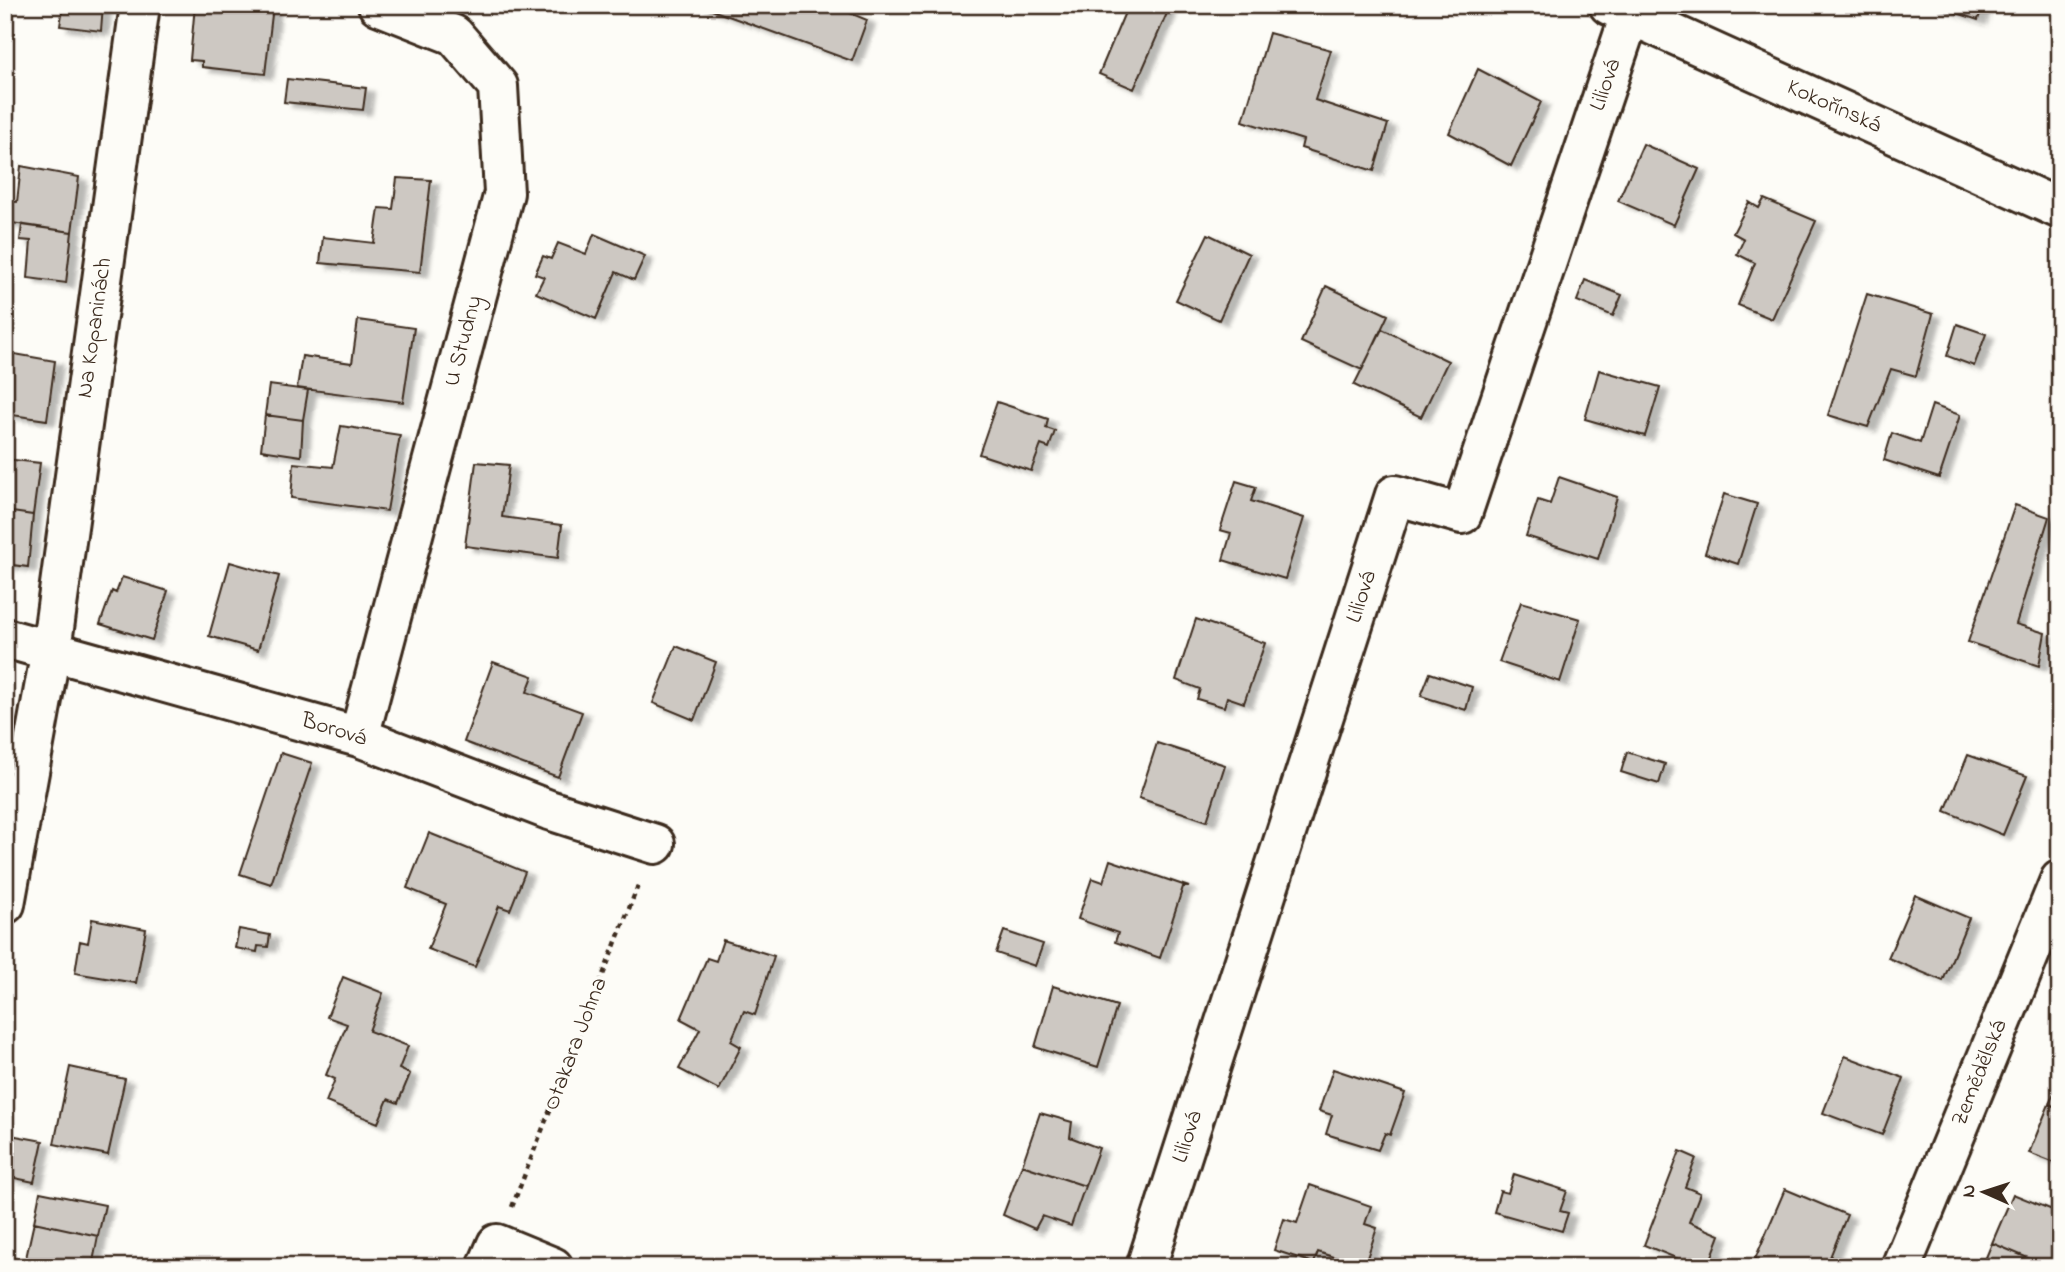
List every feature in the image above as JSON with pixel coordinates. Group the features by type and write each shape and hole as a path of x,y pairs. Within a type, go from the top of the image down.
{"street":[{"name":"Na Kopaninách","path":"5,904 51,650 139,5"},
{"name":"U Studny","path":"359,737 504,193 498,86 454,35 378,5"},
{"name":"Kokořínská","path":"1619,10 2060,209"},
{"name":"Liliová","path":"1146,1267 1395,495 1462,514 1619,10"},
{"name":"Borová","path":"5,638 359,737 549,810 655,844"},
{"name":"Zemědělská","path":"1900,1267 2060,880"},
{"path":"492,1255 553,1267"}],"path":[{"name":"Otakara Johna","path":"492,1255 655,844"}],"building":[{"path":"52,5 103,5 101,31 60,26 63,7"},
{"path":"195,5 273,6 265,74 202,67 202,61 190,60"},
{"path":"698,5 831,5 867,20 852,61"},
{"path":"1128,5 1155,5 1168,11 1134,89 1099,74"},
{"path":"1933,5 1983,5 1978,20"},
{"path":"1269,33 1331,50 1315,100 1388,124 1374,171 1301,148 1303,140 1243,121"},
{"path":"1478,69 1541,102 1511,166 1449,133"},
{"path":"287,79 366,88 363,110 284,102"},
{"path":"1643,144 1699,169 1674,225 1618,201"},
{"path":"21,166 79,177 72,232 5,222 5,201 17,202"},
{"path":"397,178 431,180 420,272 320,263 323,237 374,243 379,208 393,209"},
{"path":"1764,199 1816,221 1772,319 1738,305 1755,263 1737,254 1744,239 1733,233 1749,202 1759,208"},
{"path":"22,225 72,232 66,283 28,278 31,241 20,240"},
{"path":"594,234 645,256 634,280 616,272 596,319 536,293 544,277 535,274 543,256 551,259 558,243 586,254"},
{"path":"1208,234 1249,254 1219,320 1176,300"},
{"path":"1585,280 1622,295 1613,316 1577,301"},
{"path":"1326,286 1388,315 1362,370 1301,342"},
{"path":"1867,294 1933,314 1916,376 1891,369 1868,427 1828,415"},
{"path":"358,320 414,328 403,402 297,388 302,356 352,363"},
{"path":"1957,324 1986,334 1974,366 1947,356"},
{"path":"1382,329 1448,361 1421,417 1354,385"},
{"path":"9,353 55,361 47,420 5,414 5,375"},
{"path":"1599,370 1660,387 1645,436 1585,419"},
{"path":"269,385 308,390 303,420 265,415"},
{"path":"997,402 1048,419 1046,428 1055,431 1049,448 1041,445 1031,471 979,454"},
{"path":"1932,405 1960,415 1939,478 1884,460 1892,433 1920,443"},
{"path":"265,415 303,420 301,456 261,450"},
{"path":"341,426 400,435 387,511 291,498 294,463 333,467"},
{"path":"5,459 40,463 33,515 5,511"},
{"path":"476,462 509,465 502,517 562,525 558,558 465,546"},
{"path":"1559,477 1617,497 1598,559 1526,536 1538,500 1550,504"},
{"path":"1236,481 1256,487 1251,501 1304,518 1285,579 1223,560 1231,533 1220,530"},
{"path":"1724,494 1757,504 1738,564 1705,553"},
{"path":"2015,505 2049,517 2016,624 2045,633 2039,666 1968,642"},
{"path":"5,511 33,515 28,567 5,564"},
{"path":"230,562 279,576 258,650 209,636"},
{"path":"122,577 168,591 152,640 100,624 112,591 116,593"},
{"path":"1521,602 1580,619 1560,682 1499,662"},
{"path":"1196,619 1265,643 1244,703 1227,697 1224,707 1197,699 1200,689 1176,680"},
{"path":"676,646 716,662 694,720 653,703"},
{"path":"493,662 533,676 527,692 582,712 558,777 464,742"},
{"path":"1430,673 1472,687 1466,710 1421,696"},
{"path":"1157,743 1225,765 1207,821 1139,798"},
{"path":"1627,752 1665,764 1659,784 1621,772"},
{"path":"281,753 312,763 271,884 240,874"},
{"path":"1968,755 2027,776 2003,835 1945,811"},
{"path":"429,833 525,872 510,910 499,906 475,967 428,949 446,904 407,888"},
{"path":"1110,860 1189,887 1183,887 1160,958 1115,942 1118,933 1078,919 1092,878 1103,882"},
{"path":"1915,895 1969,918 1943,981 1888,958"},
{"path":"92,919 146,929 136,983 75,973 80,941 88,943"},
{"path":"239,929 270,935 268,947 258,946 257,952 235,948"},
{"path":"1004,931 1043,944 1035,966 996,953"},
{"path":"723,940 774,956 755,1015 744,1011 731,1041 741,1047 719,1090 679,1069 700,1029 681,1019 707,958 716,961"},
{"path":"343,977 383,993 369,1031 408,1046 399,1069 410,1074 398,1103 388,1099 378,1123 326,1102 335,1079 326,1075 347,1024 327,1017"},
{"path":"1053,986 1117,1006 1098,1067 1035,1047"},
{"path":"1845,1056 1904,1078 1882,1135 1823,1113"},
{"path":"70,1067 125,1079 108,1155 54,1144"},
{"path":"1333,1069 1405,1093 1390,1135 1385,1133 1378,1150 1326,1134 1332,1115 1319,1111"},
{"path":"2060,1080 2060,1109 2049,1104"},
{"path":"2049,1104 2060,1109 2060,1165 2029,1153"},
{"path":"1040,1113 1072,1122 1070,1137 1099,1148 1085,1186 1022,1165"},
{"path":"5,1134 43,1141 34,1182 5,1176"},
{"path":"1680,1151 1696,1158 1685,1187 1700,1193 1689,1222 1720,1235 1708,1267 1698,1267 1644,1245"},
{"path":"1022,1165 1085,1186 1071,1226 1042,1216 1035,1229 1003,1215"},
{"path":"1514,1174 1567,1191 1560,1211 1568,1213 1562,1231 1494,1212 1500,1191 1508,1193"},
{"path":"1310,1185 1371,1206 1365,1224 1377,1228 1364,1267 1318,1252 1314,1263 1274,1250 1284,1219 1297,1223"},
{"path":"1785,1189 1847,1215 1826,1267 1775,1267 1755,1259"},
{"path":"40,1192 105,1205 98,1236 34,1222"},
{"path":"2013,1194 2060,1213 2060,1263 2050,1259 2047,1266 1992,1243"},
{"path":"34,1222 98,1236 92,1267 24,1267"},
{"path":"1992,1243 2047,1266 1982,1267"}]}
